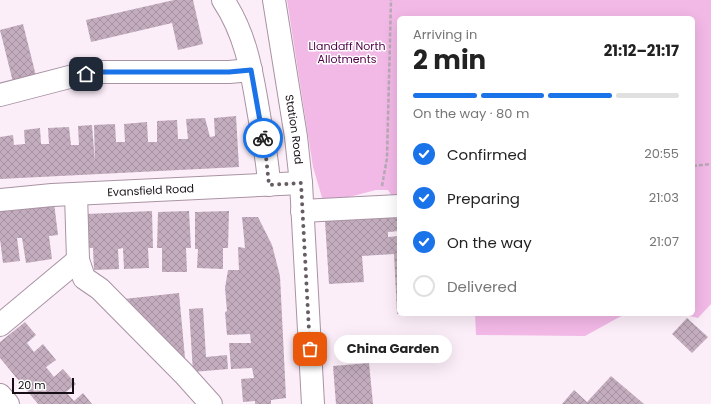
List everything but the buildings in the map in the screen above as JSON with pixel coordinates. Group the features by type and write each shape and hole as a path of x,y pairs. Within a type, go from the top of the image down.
{"street":[{"path":"223,0 231,12 243,37 251,70 266,157 269,185"},
{"name":"Station Road","path":"274,0 296,137 301,183 313,404"},
{"path":"0,95 95,72 229,72 251,70"},
{"name":"Evansfield Road","path":"0,200 52,195 301,183"},
{"path":"76,194 78,260 84,278 100,288 184,374 211,404"},
{"path":"302,211 390,206"},
{"path":"0,325 78,260"},
{"path":"0,395 8,404"}],"path":[{"path":"390,206 382,190 387,158 391,0"},
{"path":"695,166 711,164"}],"green space":[{"name":"Llandaff North Allotments","path":"287,0 711,0 711,304 698,318 690,316 695,316 695,16 397,16 397,198 393,198 388,190 376,190 341,199 323,201 313,167"},
{"path":"475,316 621,316 585,336 476,335"}],"way so far":[{"path":"263,138 269,185 301,183 310,349"}],"place":[{"name":"China Garden","path":"310,349"}],"route":[{"path":"86,74 95,72 229,72 251,70 263,138"}]}
